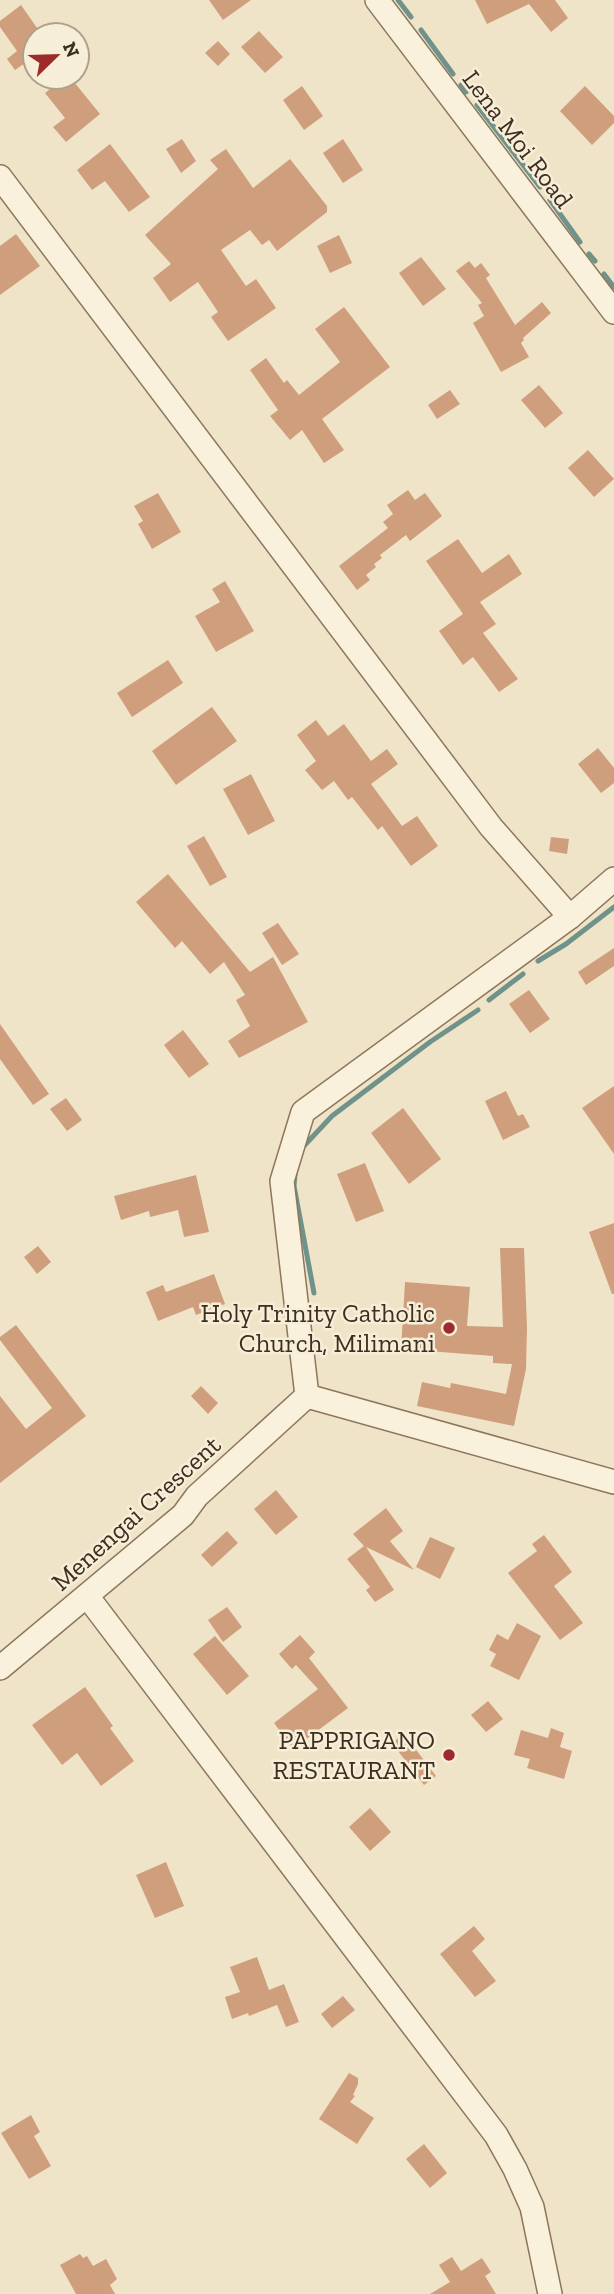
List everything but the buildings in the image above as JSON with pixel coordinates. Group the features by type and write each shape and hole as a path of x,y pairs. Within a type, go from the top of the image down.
{"street":[{"name":"Lena Moi Road","path":"377,0 614,312"},
{"path":"0,177 491,827 570,918"},
{"path":"614,879 570,918 303,1112 282,1181 307,1396 614,1482"},
{"name":"Menengai Crescent","path":"0,1668 183,1515 197,1496 307,1396"},
{"path":"87,1596 496,2135 516,2169 533,2207 550,2294"}],"waterway":[{"path":"398,0 411,17"},
{"path":"421,30 453,74"},
{"path":"461,85 466,92"},
{"path":"477,105 540,187"},
{"path":"550,200 580,242"},
{"path":"589,254 595,261"},
{"path":"604,274 614,287"},
{"path":"538,961 566,944 614,907"},
{"path":"489,1000 523,974"},
{"path":"302,1148 332,1116 430,1042 478,1010"},
{"path":"295,1174 294,1186 314,1293"}],"place":[{"name":"Holy Trinity Catholic Church, Milimani","path":"449,1328"},
{"name":"PAPPRIGANO RESTAURANT","path":"449,1755"}]}
